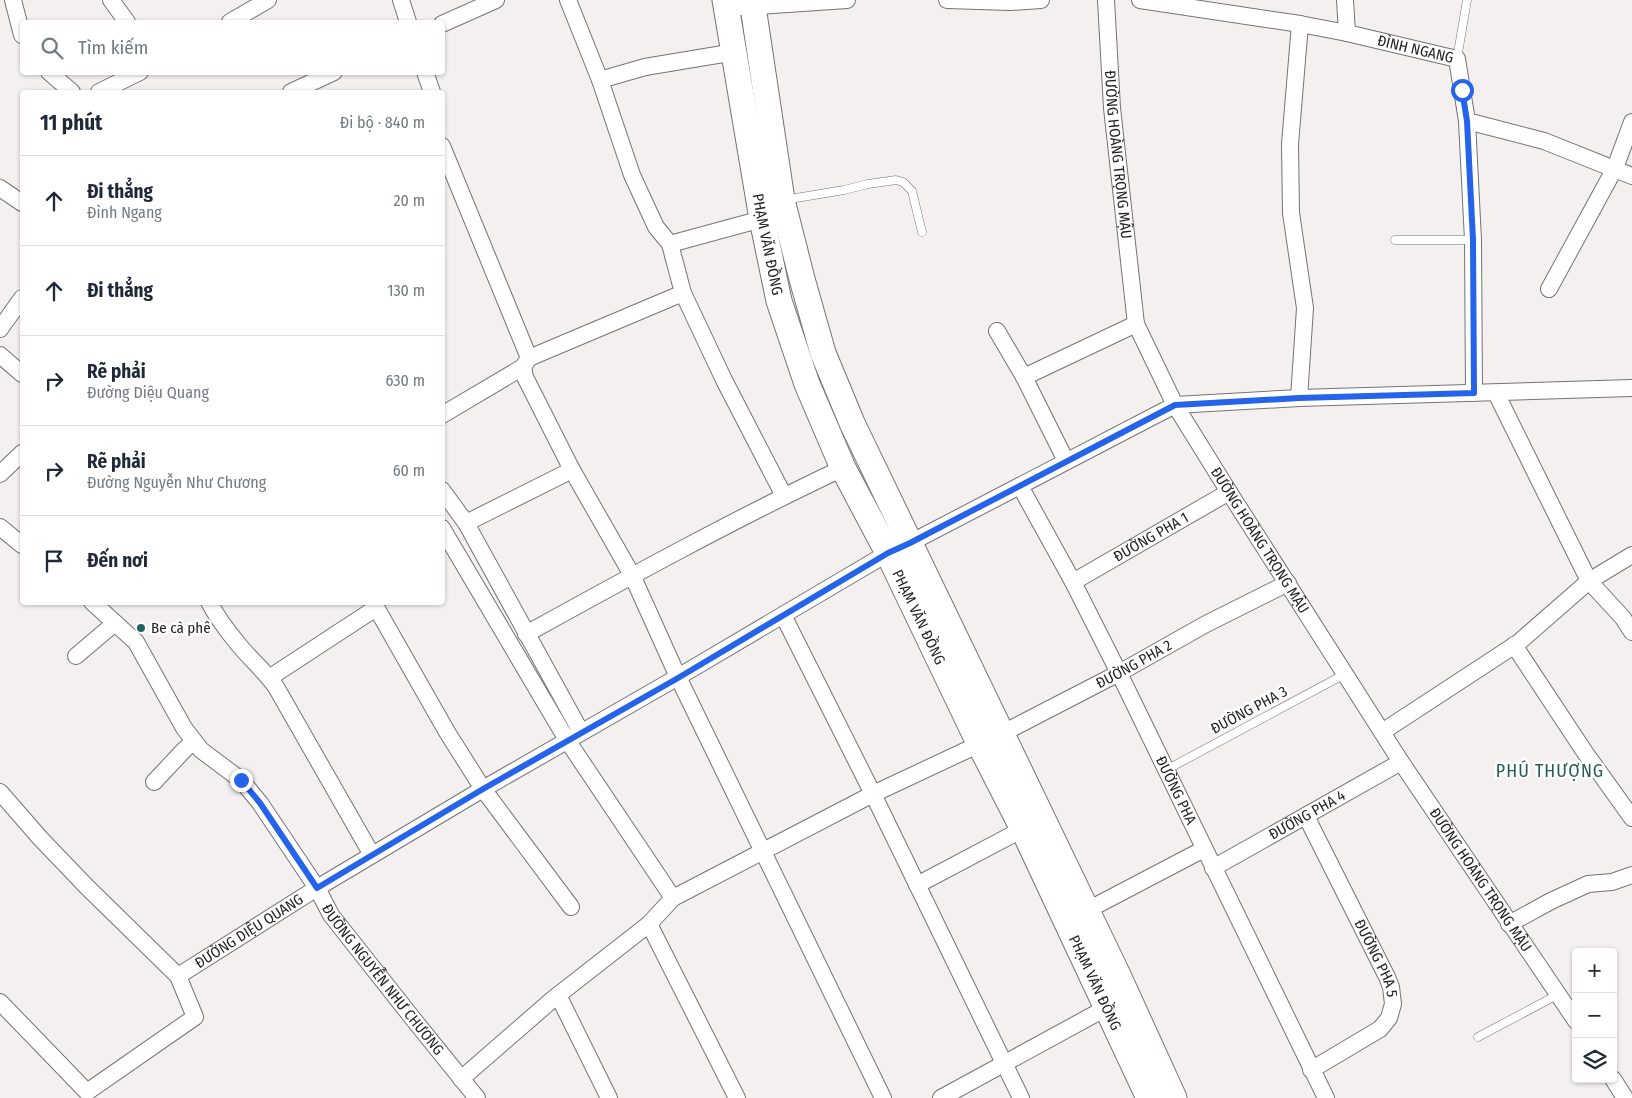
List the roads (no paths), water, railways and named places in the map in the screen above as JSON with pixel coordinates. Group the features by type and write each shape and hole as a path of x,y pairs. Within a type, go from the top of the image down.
{"main road":[{"name":"PHẠM VĂN ĐỒNG","path":"752,3 782,200 823,353 852,423 910,543 990,739 1023,830 1149,1098"},
{"name":"PHẠM VĂN ĐỒNG","path":"726,4 762,219 779,301 807,384 843,468 888,553 1086,910 1174,1098"}],"street":[{"path":"13,0 20,27"},
{"path":"111,0 126,20"},
{"path":"233,20 268,0"},
{"path":"401,0 407,20"},
{"path":"445,23 496,0"},
{"path":"568,0 600,80 632,175 656,227 670,244 683,293 724,380 784,496"},
{"path":"726,4 847,0"},
{"path":"947,0 1041,0"},
{"name":"ĐƯỜNG HOÀNG TRỌNG MẬU","path":"1106,0 1112,108 1136,324 1175,405 1229,492 1401,762 1572,1015"},
{"name":"ĐÌNH NGANG","path":"1140,0 1300,24 1457,59 1467,121 1473,240 1474,393"},
{"path":"1345,0 1346,33"},
{"path":"1299,398 1305,308 1291,213 1290,144 1300,24"},
{"path":"600,80 645,67 734,52"},
{"path":"52,75 70,90"},
{"path":"102,90 134,75"},
{"path":"300,90 328,75"},
{"path":"426,75 431,90"},
{"path":"1467,121 1544,141 1632,176"},
{"path":"1549,289 1615,168 1632,122"},
{"path":"445,154 526,362 525,377 572,470 632,575 678,678 883,1098"},
{"path":"0,188 20,197"},
{"path":"670,244 762,219"},
{"path":"445,413 526,362 683,293"},
{"path":"0,329 20,301"},
{"path":"1024,378 1136,324"},
{"path":"997,331 1024,378 1066,461"},
{"path":"0,355 20,372"},
{"name":"ĐƯỜNG DIỆU QUANG","path":"178,976 317,888 483,789 678,678 888,553 1175,405 1299,398 1632,388"},
{"path":"1496,393 1590,581 1623,618 1632,632"},
{"path":"0,474 20,455"},
{"path":"526,634 632,575 784,496 843,468"},
{"path":"466,523 572,470"},
{"name":"ĐƯỜNG PHA","path":"1020,486 1073,582 1119,673 1326,1098"},
{"name":"ĐƯỜNG PHA 1","path":"1073,582 1229,492"},
{"path":"445,494 466,523 526,634 574,736"},
{"path":"0,527 20,543"},
{"path":"445,533 574,736 672,898 649,924 558,995 461,1079"},
{"path":"1382,732 1514,646 1590,581 1632,555"},
{"name":"ĐƯỜNG PHA 2","path":"672,898 873,794 990,739 1119,673 1206,624 1288,583"},
{"name":"ĐƯỜNG NGUYỄN NHƯ CHƯƠNG","path":"95,605 136,642 184,728 194,742 201,750 241,780 260,803 317,888 332,915 477,1098"},
{"path":"211,605 239,646 269,678 372,856"},
{"path":"269,678 374,605 447,732 483,789 571,908"},
{"path":"783,615 873,794 1021,1098"},
{"path":"76,656 115,623"},
{"path":"1514,646 1584,752 1632,818"},
{"path":"154,782 194,742"},
{"name":"ĐƯỜNG PHA 4","path":"1213,868 1401,762"},
{"path":"0,792 40,838 86,886 178,976 195,1017 87,1092 0,1002"},
{"name":"ĐƯỜNG PHA 5","path":"1306,816 1387,977 1394,1004 1389,1018 1380,1029 1311,1070"},
{"path":"917,885 1023,830"},
{"path":"1065,922 1204,849"},
{"path":"1509,924 1551,901 1588,884 1612,882 1632,875"},
{"path":"649,924 737,1098"},
{"path":"558,995 609,1098"},
{"path":"941,1098 1106,1008"},
{"path":"1616,1083 1625,1098"}],"lane":[{"path":"1457,59 1467,0"},
{"path":"782,200 896,180 902,182 912,192 922,232"},
{"path":"1395,240 1473,240"},
{"name":"ĐƯỜNG PHA 3","path":"1166,770 1345,674"},
{"path":"1478,1037 1559,994"}],"place":[{"name":"Be cà phê","path":"141,628"}],"district":[{"name":"PHÚ THƯỢNG","path":"1550,771"}]}
